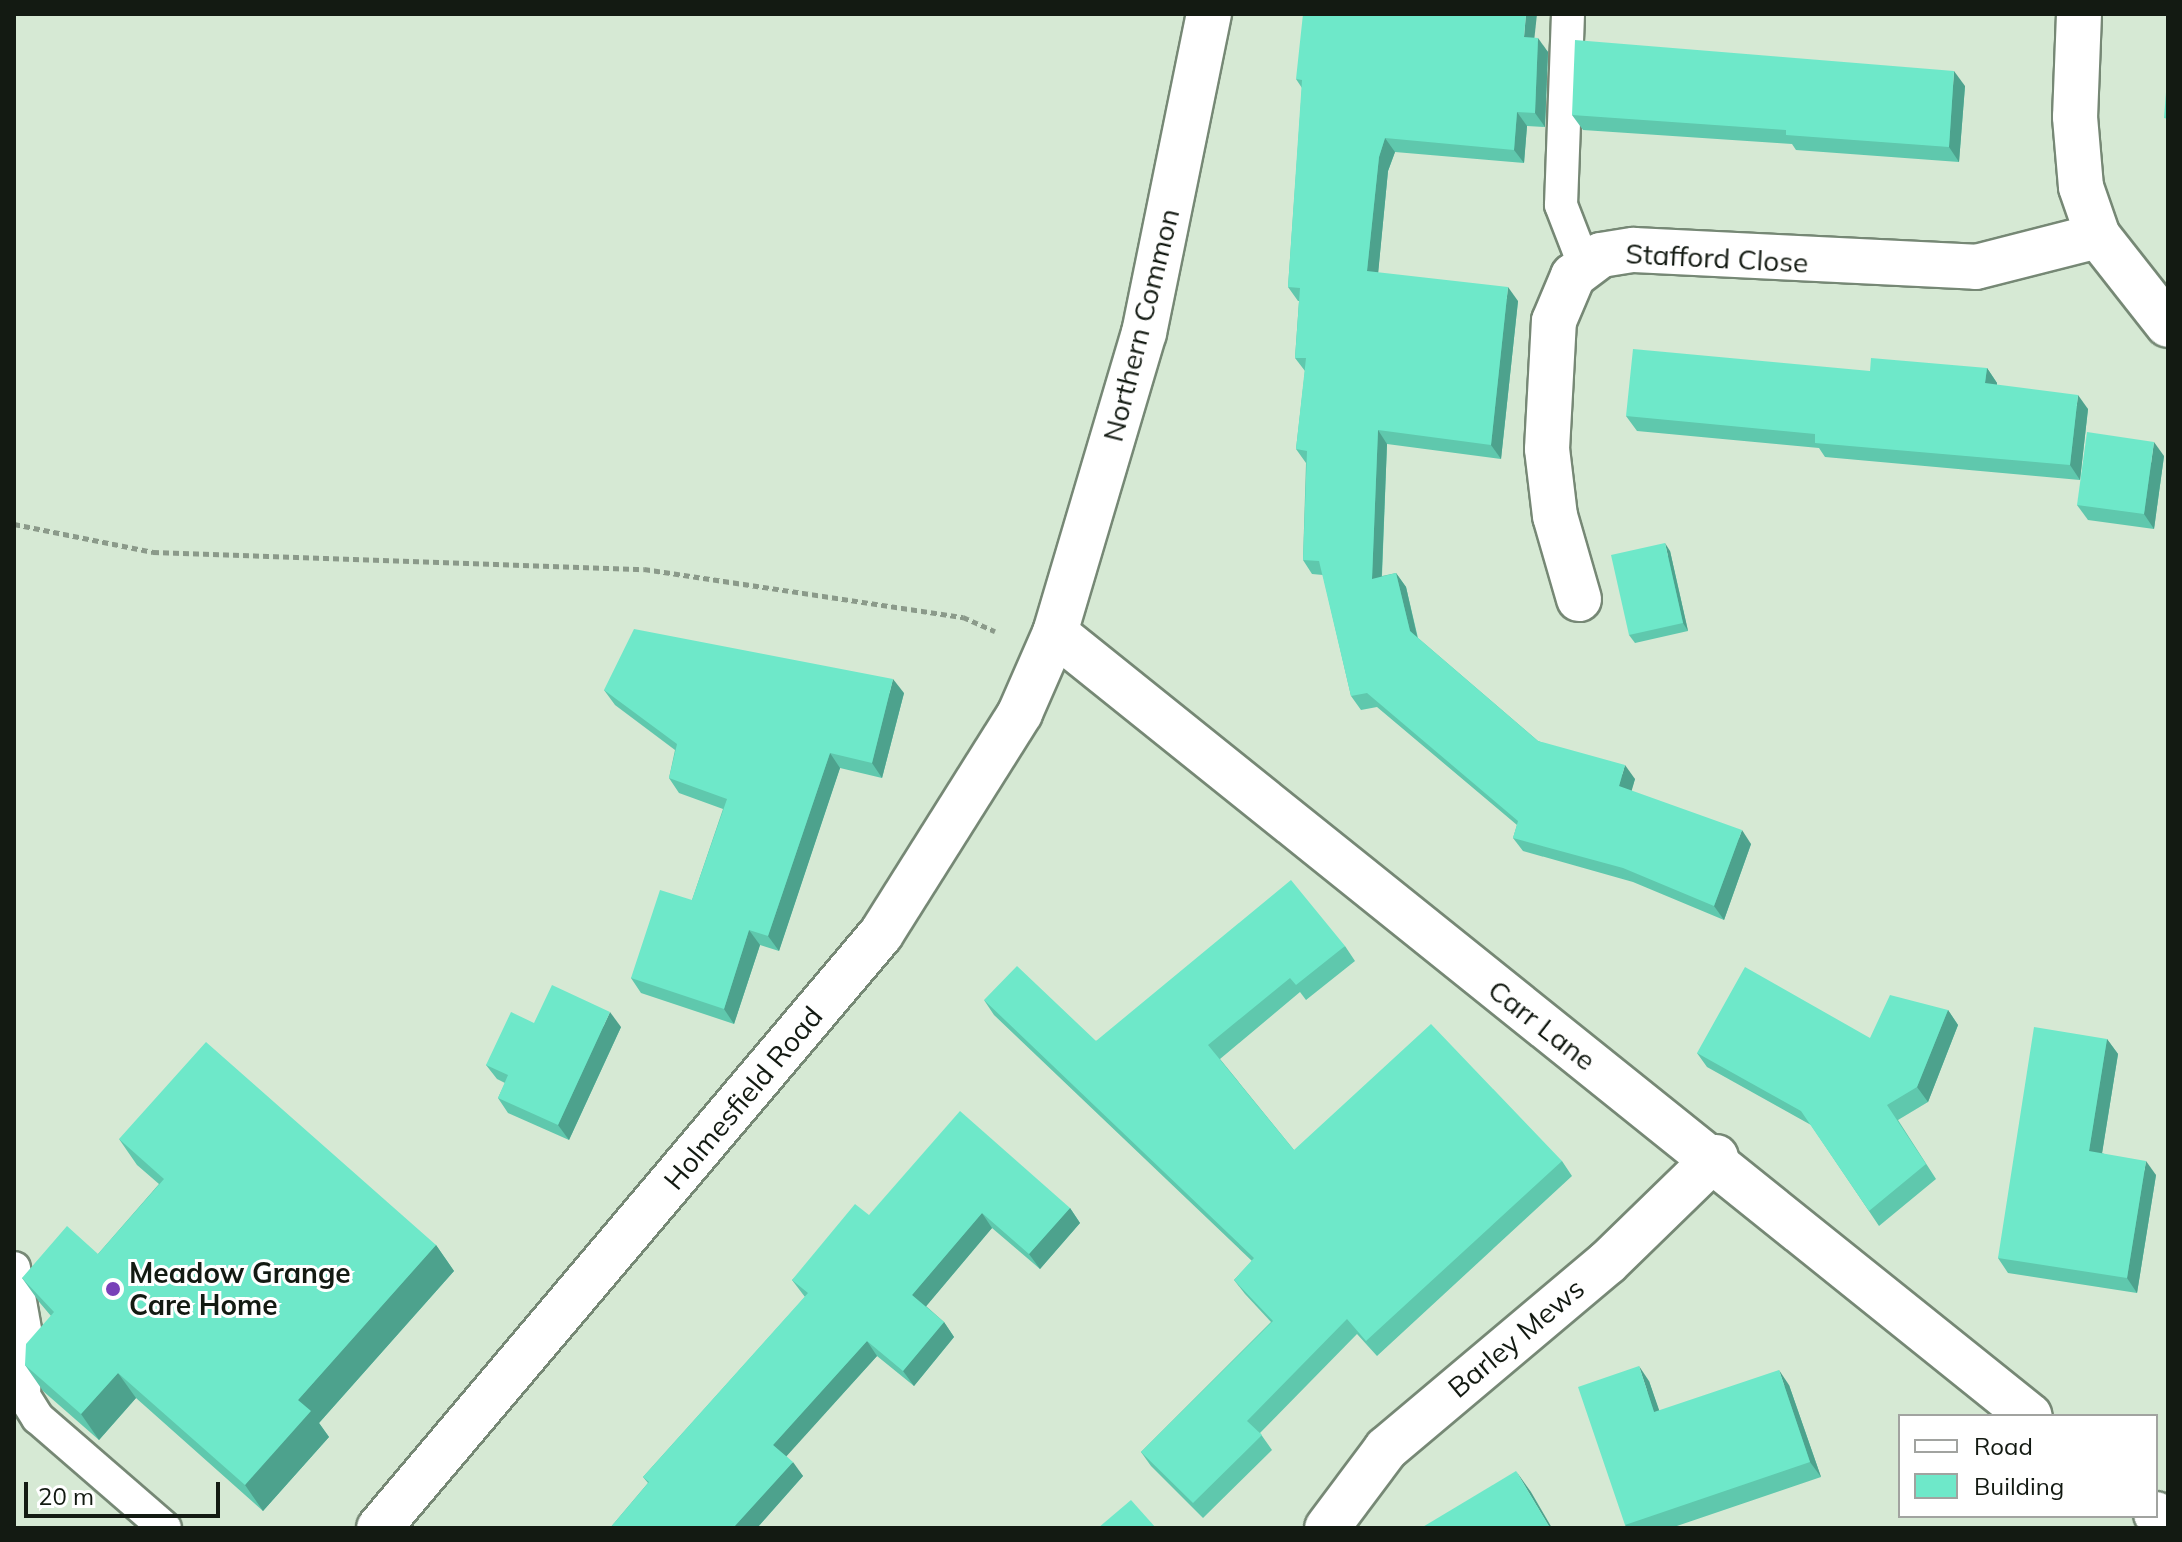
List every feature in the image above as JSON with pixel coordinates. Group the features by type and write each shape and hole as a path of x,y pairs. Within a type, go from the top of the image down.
{"main road":[{"name":"Northern Common","path":"1051,644 1144,333 1209,14"},
{"path":"2079,14 2075,117 2081,187 2098,236 2168,325"},
{"name":"Stafford Close","path":"1579,599 1555,516 1547,449 1554,321 1573,276 1601,255 1634,250 1976,267 2098,236"},
{"name":"Carr Lane","path":"1051,644 1561,1042 1716,1157 2028,1414"},
{"name":"Holmesfield Road","path":"379,1528 881,934 972,797 1051,644"},
{"name":"Barley Mews","path":"1327,1528 1386,1449 1607,1263 1716,1157"}],"lane":[{"path":"1568,14 1561,205 1585,267"},
{"path":"14,1268 26,1335 24,1396 38,1418 165,1528"}],"path":[{"path":"14,524 153,552 644,569 963,617 1051,644"}],"building":[{"path":"1303,14 1526,14 1524,37 1538,38 1535,113 1517,112 1514,150 1385,138 1379,157 1367,271 1508,287 1491,445 1378,430 1372,579 1396,573 1410,631 1538,741 1625,765 1619,786 1742,830 1714,906 1623,868 1513,838 1518,821 1367,693 1351,696 1319,561 1303,560 1307,451 1296,449 1306,358 1295,358 1300,288 1288,287 1302,80 1296,79"},
{"path":"1575,40 1954,71 1949,147 1786,135 1786,130 1572,115"},
{"path":"2168,67 2168,119 2164,118"},
{"path":"1633,349 1870,371 1871,358 1987,368 1985,383 2078,395 2070,465 1815,443 1815,434 1626,416"},
{"path":"2087,432 2154,442 2144,514 2077,505"},
{"path":"1665,543 1683,623 1629,635 1611,555"},
{"path":"634,629 893,679 872,763 830,753 768,936 749,930 724,1009 631,978 660,890 692,900 727,799 669,778 677,744 604,690"},
{"path":"1291,880 1345,946 1296,985 1290,978 1208,1045 1294,1150 1431,1024 1562,1161 1366,1341 1347,1319 1247,1421 1262,1435 1193,1503 1141,1452 1273,1321 1234,1280 1254,1258 984,1000 1017,966 1096,1041"},
{"path":"1745,967 1870,1038 1890,995 1948,1010 1917,1087 1887,1105 1926,1164 1869,1211 1801,1111 1697,1053"},
{"path":"552,985 610,1012 558,1125 498,1098 508,1075 486,1065 511,1012 534,1023"},
{"path":"2034,1027 2107,1039 2089,1151 2146,1161 2127,1278 1998,1258"},
{"name":"Meadow Grange Care Home","path":"206,1042 436,1245 298,1400 311,1411 245,1485 118,1373 81,1414 25,1365 26,1344 54,1312 22,1278 67,1226 98,1254 164,1179 119,1139"},
{"path":"960,1111 1070,1208 1029,1254 982,1213 912,1295 944,1322 903,1371 867,1341 773,1445 793,1462 733,1528 610,1528 649,1482 643,1477 808,1293 792,1280 855,1204 869,1215"},
{"path":"1639,1366 1654,1412 1779,1370 1810,1462 1625,1525 1578,1387"},
{"path":"1516,1471 1550,1528 1421,1528"},
{"path":"1131,1500 1156,1528 1098,1528"}],"place":[{"name":"Meadow Grange Care Home","path":"113,1289"}]}
